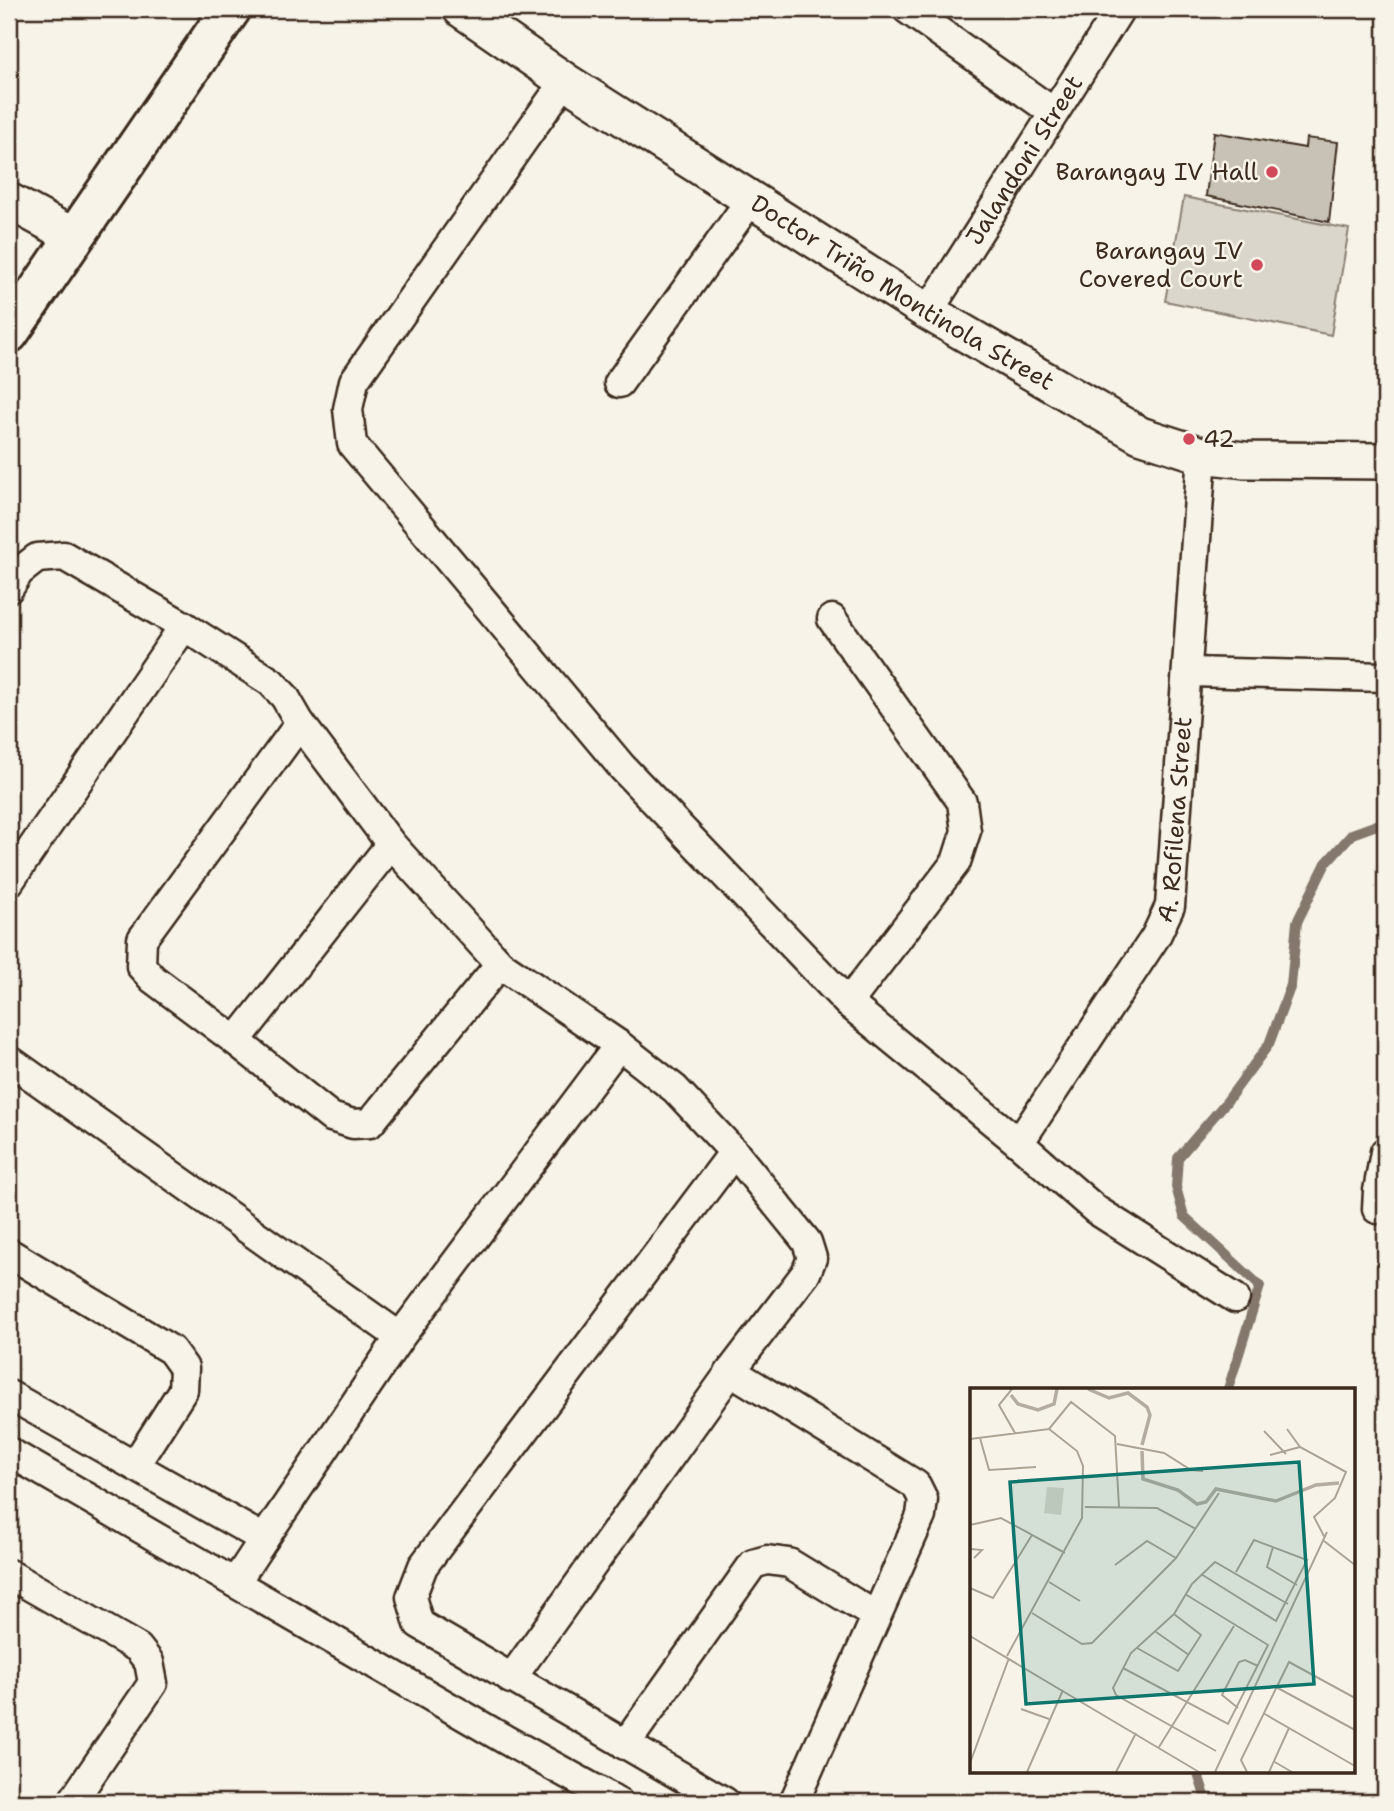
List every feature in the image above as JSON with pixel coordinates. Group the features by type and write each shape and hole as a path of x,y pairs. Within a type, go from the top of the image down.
{"main road":[{"path":"9,333 231,9"}],"street":[{"name":"Doctor Triño Montinola Street","path":"461,9 565,81 928,312 1140,435 1202,455 1245,460 1385,461"},
{"path":"907,9 1053,112"},
{"name":"Jalandoni Street","path":"928,312 1120,9"},
{"path":"565,81 354,381 348,409 352,444 622,767 848,1003 1096,1210 1235,1298"},
{"path":"619,383 752,198"},
{"path":"9,201 75,237"},
{"name":"A. Rofilena Street","path":"1019,1143 1156,936 1170,906 1202,455"},
{"path":"9,588 19,572 37,558 64,556 184,626 271,682 285,697 300,723 391,844 500,964 619,1045 675,1089 734,1152 807,1242 812,1258 806,1273 731,1371 511,1679"},
{"path":"832,619 962,802 966,831 956,862 848,1003"},
{"path":"9,882 184,626"},
{"path":"1188,672 1385,677"},
{"path":"300,723 142,939 141,965 153,979 331,1117 353,1124 370,1123 500,964"},
{"path":"236,1041 391,844"},
{"path":"235,1583 400,1337 619,1045"},
{"path":"9,1060 400,1337"},
{"path":"725,1802 419,1624 411,1597 423,1566 734,1152"},
{"path":"1377,1209 1385,1152"},
{"path":"9,1254 171,1350 184,1368 183,1390 135,1465"},
{"path":"731,1371 915,1485 923,1499 921,1516 794,1802"},
{"path":"9,1395 264,1539"},
{"path":"9,1452 618,1802"},
{"path":"625,1745 753,1564 767,1560 789,1563 876,1616"},
{"path":"9,1574 138,1648 149,1662 153,1683 72,1802"}],"shaded area":[{"name":"Barangay IV Covered Court","path":"1184,197 1349,229 1331,335 1165,301"}],"building":[{"name":"Barangay IV Hall","path":"1214,132 1305,148 1306,138 1338,142 1329,222 1206,196"}],"waterway":[{"path":"1228,1388 1260,1286 1184,1216 1176,1187 1178,1158 1227,1101 1269,1044 1291,985 1297,922 1326,863 1352,834 1385,822"},
{"path":"1197,1772 1207,1802"}],"place":[{"name":"Barangay IV Hall","path":"1272,172"},
{"name":"Barangay IV Covered Court","path":"1257,265"},
{"name":"42","path":"1189,439"}]}
